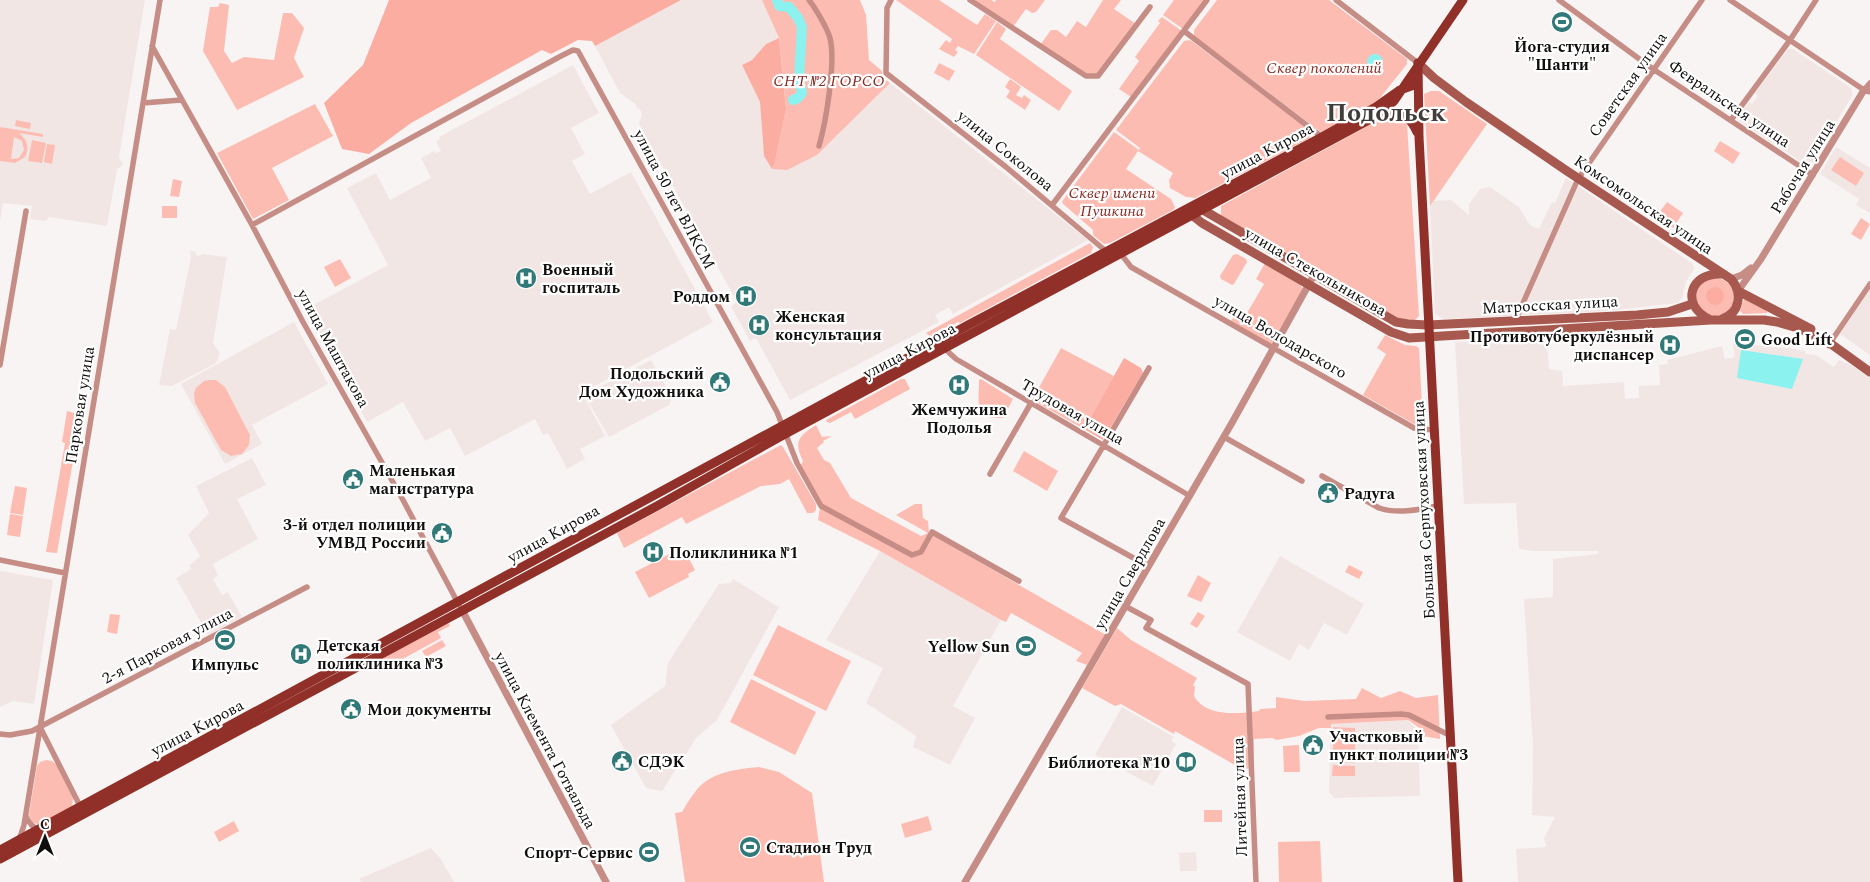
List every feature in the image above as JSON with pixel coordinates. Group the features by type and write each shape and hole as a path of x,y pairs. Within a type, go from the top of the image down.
{"main road":[{"path":"1400,90 1463,0"},
{"name":"Большая Серпуховская улица","path":"1418,63 1419,136 1433,430 1458,882"},
{"name":"Комсомольская улица","path":"1418,63 1442,84 1578,178 1731,279"},
{"path":"1400,90 1417,84 1433,82 1442,84"},
{"name":"улица Кирова","path":"0,850 37,830 82,810 460,606 657,506 784,430 929,351 1113,255 1376,107 1400,90"},
{"name":"улица Кирова","path":"1203,210 1380,114 1394,101 1400,90"},
{"path":"1380,114 1392,110 1408,118 1419,136"},
{"path":"1191,210 1203,210"},
{"name":"улица Кирова","path":"1113,255 1191,210"},
{"name":"улица Стекольникова","path":"1191,210 1308,284 1391,332 1408,338 1429,338"},
{"name":"улица Стекольникова","path":"1203,210 1396,322 1408,324"},
{"path":"1722,274 1712,273 1702,277 1695,284 1691,294 1692,304 1699,315 1715,320 1777,322 1801,329 1830,343"},
{"path":"1715,320 1725,318 1735,310 1738,304 1738,291 1731,279"},
{"path":"1738,291 1820,334 1870,372"},
{"name":"Матросская улица","path":"1408,324 1428,325 1637,315 1668,312 1692,304"},
{"name":"улица Кирова","path":"929,351 944,348 1007,310"},
{"name":"Матросская улица","path":"1429,338 1715,320"},
{"name":"улица Кирова","path":"0,860 50,832 82,810"}],"street":[{"name":"Парковая улица","path":"18,840 24,826 160,0"},
{"name":"улица Соколова","path":"890,0 887,8 886,73 1052,204 1113,255"},
{"path":"970,0 1086,76 1098,76 1150,7"},
{"path":"1052,204 1207,0"},
{"path":"1336,0 1418,63"},
{"name":"Февральская улица","path":"1559,0 1654,69 1813,176"},
{"name":"Советская улица","path":"1515,321 1578,178 1702,0"},
{"path":"1730,0 1867,90"},
{"path":"1731,120 1790,40 1816,0"},
{"path":"812,1 830,37 831,54 823,131 819,146"},
{"path":"1184,31 1322,137"},
{"name":"улица Маштакова","path":"152,46 460,606"},
{"name":"улица 50 лет ВЛКСМ","path":"252,225 561,56 573,50 578,50 767,394 797,464 821,506 912,555 921,552 932,532 1019,581"},
{"name":"Рабочая улица","path":"1738,291 1758,264 1870,84"},
{"path":"143,103 181,100"},
{"path":"0,365 26,211"},
{"name":"улица Володарского","path":"1113,255 1414,428 1433,430"},
{"name":"Рабочая улица","path":"1731,279 1742,275 1758,264"},
{"name":"улица Свердлова","path":"965,882 1224,437 1314,275"},
{"path":"1830,343 1870,284"},
{"name":"Трудовая улица","path":"944,348 956,359 1190,496"},
{"path":"1148,566 1061,518 1149,368"},
{"path":"990,474 1031,403"},
{"path":"1224,437 1302,481"},
{"path":"1322,476 1379,508 1388,511 1419,510 1437,506"},
{"path":"0,560 65,573"},
{"name":"2-я Парковая улица","path":"0,734 10,735 32,731 306,587"},
{"name":"улица Клемента Готвальда","path":"460,606 606,882"},
{"name":"Литейная улица","path":"1125,606 1151,620 1146,628 1248,684 1256,882"},
{"path":"1328,717 1409,715 1450,735"},
{"path":"40,727 82,810"},
{"path":"26,814 29,823 37,830 50,832"}],"shaded area":[{"path":"0,0 145,0 119,157 123,162 122,166 117,169 107,226 49,217 46,221 30,219 32,206 3,203 0,221"},
{"path":"389,0 681,0 595,46 592,41 578,40 551,54 542,50 411,123 369,154 342,149 324,103 363,65"},
{"path":"681,0 762,0 765,4 779,38 766,44 752,60 742,65 760,102 764,156 817,155 890,83 1088,240 953,314 949,307 935,315 939,322 790,400 756,338 750,341 731,306 737,302 639,124 642,114 640,109 620,93 595,46"},
{"path":"779,38 786,109 772,169 764,156 760,102 742,65 752,60 766,44"},
{"path":"1788,49 1793,49 1851,88 1852,92 1852,96 1811,165 1806,165 1739,121 1738,116 1749,102 1752,104 1758,96 1755,93"},
{"name":"Военный госпиталь","path":"573,65 599,113 571,128 585,154 572,161 590,194 631,172 713,322 582,393 605,436 580,449 585,459 567,469 548,433 543,435 535,419 465,456 450,428 425,441 403,402 367,422 306,309 388,265 347,188 376,173 390,200 431,178 421,158 434,151 436,153 441,151 436,141 440,139 439,137"},
{"path":"1836,147 1870,168 1870,213 1856,205 1859,199 1820,174"},
{"path":"1566,178 1693,264 1694,269 1686,282 1682,298 1678,303 1607,311 1444,319 1435,314 1430,206 1433,201 1451,200 1469,215 1469,204 1480,189 1490,187 1519,207 1530,225 1539,229 1552,202 1555,203"},
{"path":"190,251 196,252 196,255 200,256 201,254 227,257 213,343 220,353 216,363 172,386 159,385 170,329 176,330 191,257"},
{"path":"1715,287 1721,290 1724,296 1721,302 1715,305 1709,302 1706,296 1709,290"},
{"path":"1870,290 1870,355 1840,334"},
{"path":"294,322 328,384 252,425 262,444 225,464 181,384"},
{"path":"1539,337 1548,353 1549,369 1562,371 1563,386 1624,382 1625,399 1639,398 1639,386 1660,385 1659,365 1668,364 1667,360 1722,346 1725,359 1735,357 1733,344 1744,341 1744,344 1805,351 1805,354 1816,355 1834,367 1839,360 1849,364 1870,378 1870,882 1518,882 1516,849 1546,847 1544,838 1555,817 1532,815 1533,748 1524,599 1553,597 1553,559 1598,554 1598,551 1533,551 1519,549 1516,503 1464,504 1455,342"},
{"path":"1124,358 1141,368 1143,373 1103,440 1084,429"},
{"path":"651,360 672,397 669,405 609,437 584,395"},
{"path":"252,458 266,485 237,499 258,539 213,564 218,576 213,579 222,595 228,592 242,617 208,635 176,578 191,569 190,565 200,556 188,535 209,513 196,486"},
{"path":"880,551 1001,620 953,706 975,718 950,765 913,747 916,736 866,703 883,668 826,640"},
{"path":"1280,556 1364,604 1347,635 1324,623 1309,650 1299,644 1290,661 1237,632"},
{"path":"0,571 53,580 34,704 13,701 0,707"},
{"path":"733,579 779,607 717,720 697,737 662,791 646,788 611,725 665,686 668,663 719,584 731,583"},
{"path":"1122,707 1174,737 1171,741 1176,744 1153,786 1095,755"},
{"path":"1407,720 1418,730 1420,796 1334,798 1329,792 1331,724"},
{"path":"431,848 440,858 454,882 361,882 359,879"},
{"path":"1196,852 1197,871 1180,871 1179,853"}],"green space":[{"name":"СНТ №2 ГОРСО","path":"762,0 860,0 866,15 869,60 882,71 883,78 890,83 817,155 787,170 772,169 786,108 779,38"},
{"path":"896,0 939,0 977,25 985,14 996,21 974,54 958,46 955,50 958,52 954,57 939,49 946,40 950,43 952,39"},
{"path":"976,0 991,0 995,2 996,0 1045,0 1036,12 1032,13 1026,9 1013,27 975,2"},
{"path":"1103,0 1121,0 1114,9 1136,24 1098,75 1086,75 1040,45 1051,30 1057,30 1066,37 1077,21 1086,27"},
{"path":"1174,0 1205,0 1183,29 1163,15"},
{"name":"Сквер поколений","path":"1217,0 1329,0 1407,59 1407,64 1376,103 1322,133 1194,36 1194,30"},
{"path":"220,3 229,5 224,51 232,63 244,57 274,60 283,13 292,13 304,28 294,58 304,77 237,110 203,51 210,7 218,7"},
{"path":"1162,17 1182,31 1131,97 1119,89 1139,61 1135,57 1160,23 1158,21"},
{"path":"997,22 1006,29 1000,39 1072,91 1059,111 976,55"},
{"name":"Сквер имени Пушкина","path":"1190,40 1302,124 1310,138 1195,198 1186,197 1170,188 1169,180 1173,173 1138,151 1126,169 1171,199 1175,207 1173,210 1110,243 1104,244 1093,235 1093,230 1062,203 1063,200 1114,132 1139,150 1140,148 1116,130 1184,41"},
{"path":"939,63 955,71 949,81 934,73"},
{"path":"1010,79 1021,87 1016,95 1022,98 1024,95 1031,100 1025,110 1006,97 1010,91 1005,87"},
{"path":"1431,91 1439,91 1487,124 1430,206 1424,94"},
{"path":"315,104 333,136 272,168 289,200 253,219 217,153"},
{"path":"1390,114 1407,124 1419,316 1408,322 1389,315 1221,217 1221,206"},
{"path":"16,120 31,123 30,129 15,126"},
{"path":"0,127 43,134 43,137 19,133 27,144 25,157 15,163 0,161","holes":["14,137 22,141 24,150 19,158 11,159"]},
{"path":"32,140 46,143 42,163 28,161"},
{"path":"1720,141 1740,153 1733,164 1714,151"},
{"path":"47,144 55,145 52,164 44,162"},
{"path":"1840,157 1864,173 1856,186 1831,170"},
{"path":"173,179 182,181 179,197 170,196"},
{"path":"1667,202 1683,213 1673,228 1656,217"},
{"path":"162,206 177,206 177,218 162,218"},
{"path":"1861,218 1870,224 1861,240 1851,234"},
{"path":"1090,243 1093,247 1091,253 960,323 958,322 932,338 926,333"},
{"path":"1237,254 1246,259 1247,262 1232,285 1221,279 1220,276 1233,255"},
{"path":"340,259 351,278 335,287 324,267"},
{"path":"1265,263 1298,282 1303,289 1271,345 1230,322 1234,316 1243,320 1264,284 1256,279"},
{"path":"1715,278 1728,284 1734,297 1728,310 1715,316 1702,310 1696,297 1702,284"},
{"path":"1744,299 1767,311 1767,313 1743,314 1740,311"},
{"path":"1385,335 1405,345 1419,348 1423,426 1414,424 1363,395 1386,354 1377,348"},
{"path":"1061,348 1114,376 1084,429 1032,400"},
{"path":"901,379 905,379 910,389 855,419 851,412 830,423 827,422 826,420"},
{"path":"981,379 1013,399 1003,418 993,418 982,413 979,403 979,380"},
{"path":"216,380 225,387 250,435 249,445 242,454 231,456 221,450 195,403 194,393 196,388 204,381"},
{"path":"67,411 81,415 57,553 46,552 65,443 62,442"},
{"path":"816,425 822,437 832,436 823,441 817,448 824,460 830,463 851,498 921,536 928,533 896,515 915,504 922,504 923,518 928,521 929,533 1106,635 1087,665 1076,661 1082,653 1011,613 1006,622 1001,620 880,551 818,520 821,501 801,465 803,461 798,448 799,440 805,432"},
{"path":"781,445 816,504 816,510 813,513 807,513 789,479 780,484 761,486 686,524 682,517 624,548 617,533"},
{"path":"1024,451 1058,471 1047,491 1013,471"},
{"path":"15,486 27,488 23,515 10,513"},
{"path":"10,514 23,516 20,537 7,535"},
{"path":"683,547 695,570 688,574 689,577 649,598 635,572"},
{"path":"1349,565 1363,572 1359,579 1345,572"},
{"path":"1198,575 1211,583 1201,602 1187,596"},
{"path":"1198,612 1205,616 1197,628 1190,624"},
{"path":"110,614 120,615 117,634 107,632"},
{"path":"448,622 450,626 438,632 441,638 379,672 374,662"},
{"path":"778,625 851,661 826,711 753,675"},
{"path":"1117,628 1131,640 1197,678 1193,685 1195,687 1194,696 1199,703 1214,711 1242,713 1276,708 1276,697 1305,701 1356,699 1362,688 1381,698 1400,691 1416,698 1438,695 1440,739 1422,736 1421,729 1408,720 1331,724 1331,728 1319,728 1299,736 1277,740 1272,738 1254,739 1254,768 1242,769 1175,731 1174,734 1121,704 1115,706 1082,688"},
{"path":"442,640 446,646 426,657 422,651"},
{"path":"751,679 816,712 795,755 730,722"},
{"path":"1333,727 1355,728 1355,763 1333,762"},
{"path":"1299,745 1300,772 1284,772 1283,746"},
{"path":"52,761 57,765 73,798 72,806 42,823 35,824 29,814 37,766 40,762"},
{"path":"1333,765 1355,766 1355,776 1332,776"},
{"name":"Стадион Труд","path":"759,767 779,772 812,793 824,882 685,882 675,813 682,812 695,792 708,780 724,773"},
{"path":"1204,810 1222,810 1222,822 1204,822"},
{"path":"928,816 932,830 905,838 901,824"},
{"path":"234,821 239,831 219,842 214,832"},
{"path":"1320,841 1322,882 1279,882 1278,842"}],"water":[{"path":"1375,54 1383,62 1375,70 1367,62"},
{"path":"1741,350 1803,359 1792,389 1737,378"}],"waterway":[{"path":"777,0 779,6 789,7 798,18 802,27 799,79 802,93 793,100"}],"place":[{"name":"Йога-студия \"Шанти\"","path":"1562,22"},
{"name":"Военный госпиталь","path":"526,278"},
{"name":"Роддом","path":"746,296"},
{"name":"Женская консультация","path":"759,325"},
{"name":"Good Lift","path":"1745,339"},
{"name":"Противотуберкулёзный диспансер","path":"1670,345"},
{"name":"Подольский Дом Художника","path":"720,382"},
{"name":"Жемчужина Подолья","path":"959,385"},
{"name":"Маленькая магистратура","path":"353,479"},
{"name":"Радуга","path":"1328,493"},
{"name":"3-й отдел полиции УМВД России","path":"442,533"},
{"name":"Поликлиника №1","path":"653,552"},
{"name":"Импульс","path":"225,640"},
{"name":"Yellow Sun","path":"1026,646"},
{"name":"Детская поликлиника №3","path":"301,654"},
{"name":"Мои документы","path":"351,709"},
{"name":"Участковый пункт полиции №3","path":"1313,745"},
{"name":"СДЭК","path":"622,761"},
{"name":"Библиотека №10","path":"1186,762"},
{"name":"Стадион Труд","path":"750,847"},
{"name":"Спорт-Сервис","path":"649,852"}],"district":[{"name":"Подольск","path":"1386,112"}]}
